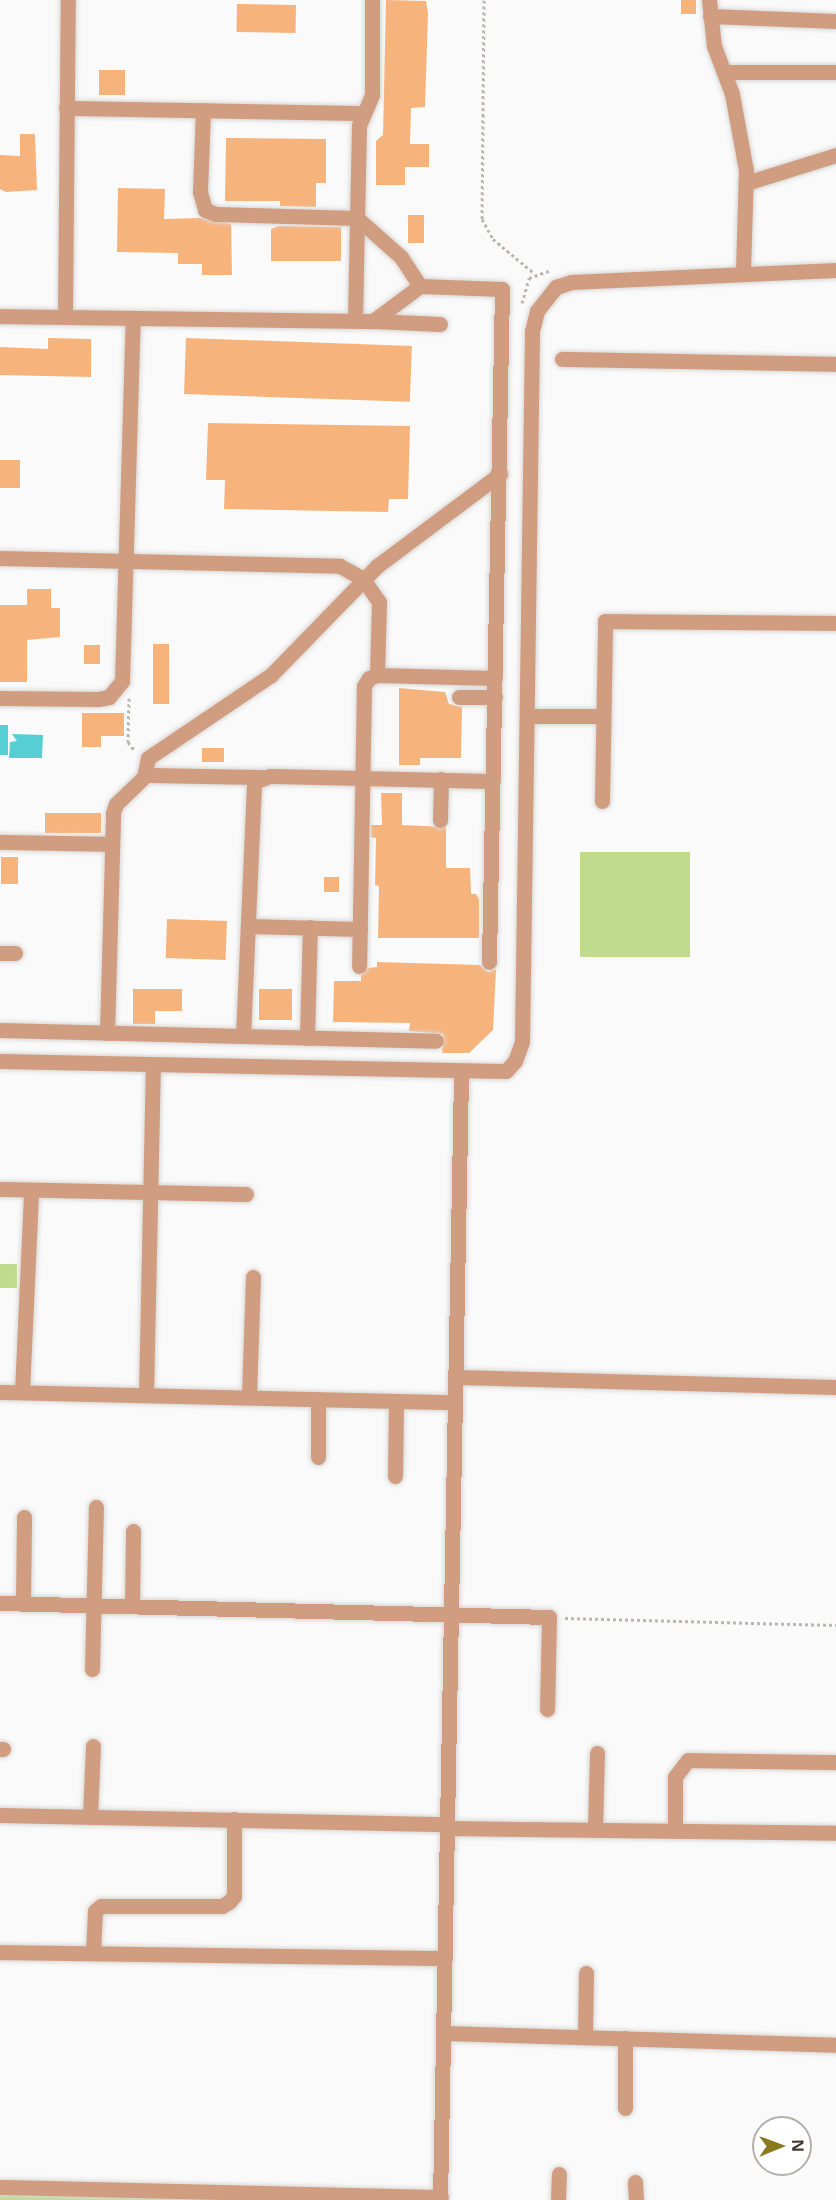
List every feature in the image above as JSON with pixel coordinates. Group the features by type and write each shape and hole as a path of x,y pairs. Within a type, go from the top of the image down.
{"street":[{"path":"64,317 68,0"},
{"path":"355,321 359,125 372,95 372,0"},
{"path":"709,0 714,46 740,128 746,183 743,274"},
{"path":"710,16 836,21"},
{"path":"724,72 836,72"},
{"path":"66,108 364,113"},
{"path":"202,110 200,192 205,210 216,214 357,218 401,257 420,286"},
{"path":"746,183 771,178 836,155"},
{"path":"0,1061 461,1072 506,1071 515,1061 522,1042 532,331 537,311 556,287 571,282 836,270"},
{"path":"373,321 420,286 502,289 489,962"},
{"path":"0,316 440,324"},
{"path":"0,698 98,699 109,697 122,681 133,318"},
{"path":"562,359 836,364"},
{"path":"107,1033 112,844 116,804 138,786 146,770 148,758 271,675 363,579 426,526 500,474"},
{"path":"0,558 340,566 363,579 379,602 377,675"},
{"path":"602,801 605,621 836,623"},
{"path":"359,966 364,686 369,678 377,675 495,678"},
{"path":"459,696 495,697"},
{"path":"527,716 603,716"},
{"path":"146,770 262,777 493,781"},
{"path":"243,1036 252,792 254,782 262,777"},
{"path":"440,820 441,779"},
{"path":"0,842 112,844"},
{"path":"248,926 360,928"},
{"path":"307,1038 310,927"},
{"path":"0,1030 436,1041"},
{"path":"146,1395 153,1064"},
{"path":"0,2187 441,2198 461,1072"},
{"path":"0,1189 246,1194"},
{"path":"22,1392 31,1190"},
{"path":"249,1397 253,1277"},
{"path":"456,1377 836,1387"},
{"path":"0,1392 455,1402"},
{"path":"318,1399 318,1457"},
{"path":"395,1476 396,1401"},
{"path":"92,1669 96,1507"},
{"path":"23,1604 24,1517"},
{"path":"132,1606 133,1531"},
{"path":"0,1603 549,1617 548,1709"},
{"path":"90,1816 93,1746"},
{"path":"595,1830 597,1753"},
{"path":"675,1831 675,1777 688,1760 836,1762"},
{"path":"0,1815 595,1830 836,1833"},
{"path":"93,1953 95,1911 101,1906 222,1906 229,1902 234,1896 234,1820"},
{"path":"0,1952 445,1958"},
{"path":"585,1973 585,2037"},
{"path":"443,2033 836,2045"},
{"path":"625,2038 625,2108"},
{"path":"558,2200 559,2174"},
{"path":"635,2182 636,2200"}],"path":[{"path":"484,0 482,219 493,239 534,273 526,284 522,305"},
{"path":"122,681 129,690 128,742 146,770"},
{"path":"549,1617 836,1625"}],"green space":[{"path":"580,852 690,852 690,957 580,957"},
{"path":"0,1264 17,1264 17,1288 0,1288"},
{"path":"0,2192 440,2200 0,2200"}],"water":[{"path":"0,725 8,725 8,755 0,755"},
{"path":"12,734 43,735 42,758 9,758 10,742 17,741"}],"building":[{"path":"386,0 426,1 428,13 425,107 411,108 410,144 429,144 429,167 405,167 405,185 376,185 376,141 383,135"},
{"path":"681,0 696,0 696,14 681,14"},
{"path":"237,4 296,5 296,33 237,32"},
{"path":"99,70 125,70 125,95 99,95"},
{"path":"20,134 35,134 37,190 6,192 0,189 0,155 20,156"},
{"path":"226,138 326,139 326,183 316,183 316,207 280,206 280,201 225,201"},
{"path":"118,188 165,189 164,219 200,218 231,224 232,275 202,275 202,264 178,264 178,253 117,252"},
{"path":"408,215 424,215 424,243 408,243"},
{"path":"279,226 341,227 341,261 271,261 271,229"},
{"path":"48,338 91,339 91,377 0,375 0,347 48,349"},
{"path":"186,338 412,346 410,402 184,394"},
{"path":"208,423 410,426 408,499 389,499 388,512 224,509 225,480 206,480"},
{"path":"0,460 20,460 20,488 0,488"},
{"path":"27,589 51,589 51,608 60,608 60,637 27,640 27,682 0,682 0,605 27,605"},
{"path":"153,644 169,644 169,704 153,704"},
{"path":"84,645 100,645 100,664 84,664"},
{"path":"399,688 445,692 449,704 462,707 461,758 420,758 420,765 399,765"},
{"path":"82,713 124,713 124,736 101,736 101,747 82,747"},
{"path":"202,748 224,748 224,762 202,762"},
{"path":"381,793 402,793 402,825 446,827 446,868 470,868 471,894 476,894 479,899 479,938 378,938 379,886 375,885 376,838 371,837 371,825 382,825"},
{"path":"45,813 101,813 101,833 45,833"},
{"path":"1,857 18,857 18,884 1,884"},
{"path":"324,877 339,877 339,892 324,892"},
{"path":"167,919 227,921 226,960 166,958"},
{"path":"377,962 480,965 488,972 496,969 493,1030 469,1053 442,1053 443,1034 409,1031 410,1023 333,1022 334,981 361,981 361,975 368,968 377,967"},
{"path":"133,989 182,989 182,1011 155,1011 155,1024 133,1024"},
{"path":"259,989 292,989 292,1020 259,1020"}]}
